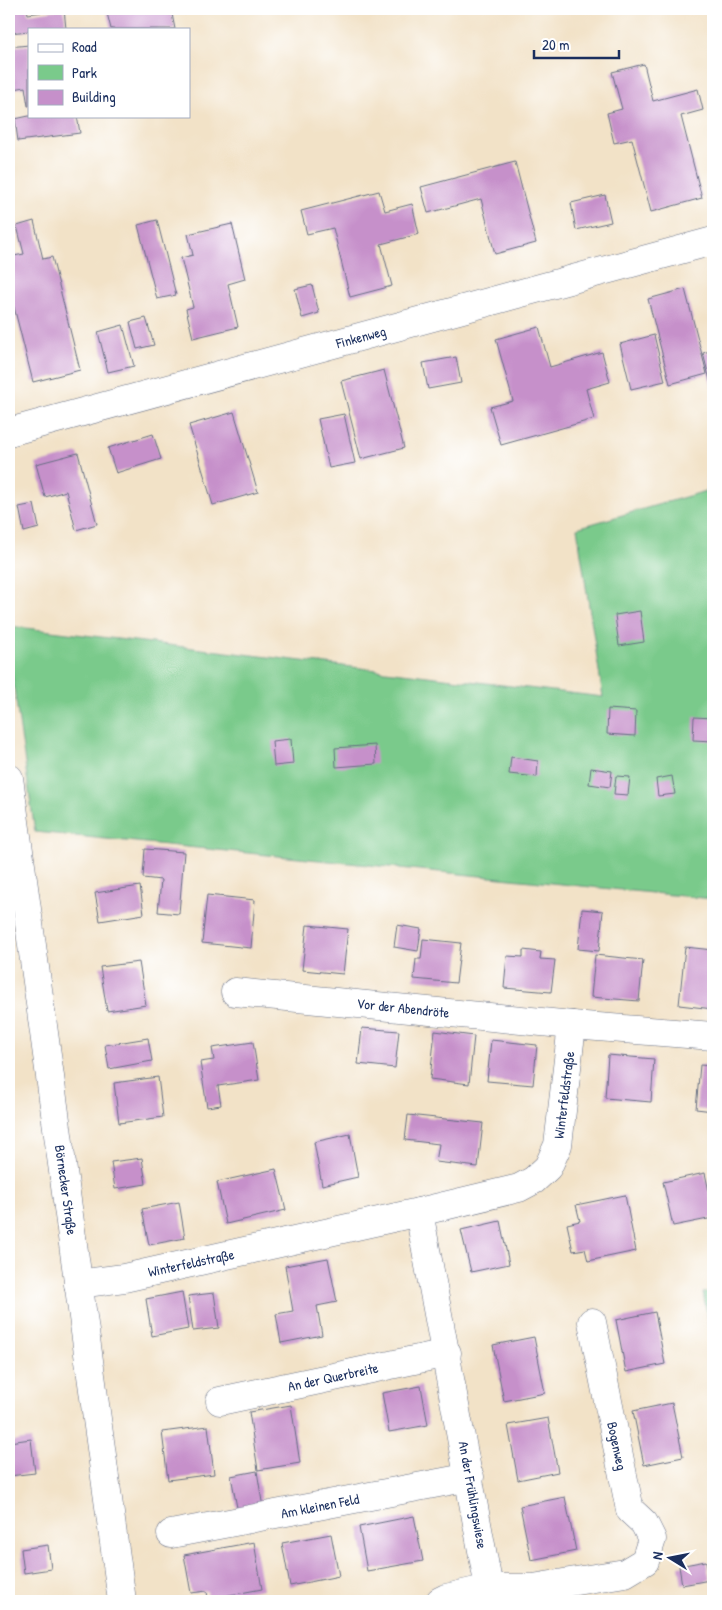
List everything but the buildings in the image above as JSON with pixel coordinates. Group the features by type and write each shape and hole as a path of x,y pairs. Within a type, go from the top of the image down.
{"street":[{"name":"Finkenweg","path":"9,432 713,241"},
{"name":"Börnecker Straße","path":"9,778 122,1601"},
{"name":"Vor der Abendröte","path":"235,992 572,1025"},
{"name":"Winterfeldstraße","path":"78,1284 124,1278 519,1188 534,1180 548,1167 558,1145 572,1025"},
{"path":"572,1025 713,1036"},
{"path":"419,1212 446,1353"},
{"name":"Bogenweg","path":"489,1588 533,1588 625,1573 645,1561 652,1539 644,1523 630,1510 592,1322"},
{"name":"An der Querbreite","path":"220,1401 446,1353"},
{"name":"An der Frühlingswiese","path":"446,1353 489,1588"},
{"name":"Am kleinen Feld","path":"171,1534 470,1477"},
{"path":"440,1601 489,1588"}],"green space":[{"path":"713,489 713,899 35,832 9,653 9,626 603,697 577,528"},
{"path":"713,1291 713,1345 703,1293"}]}
